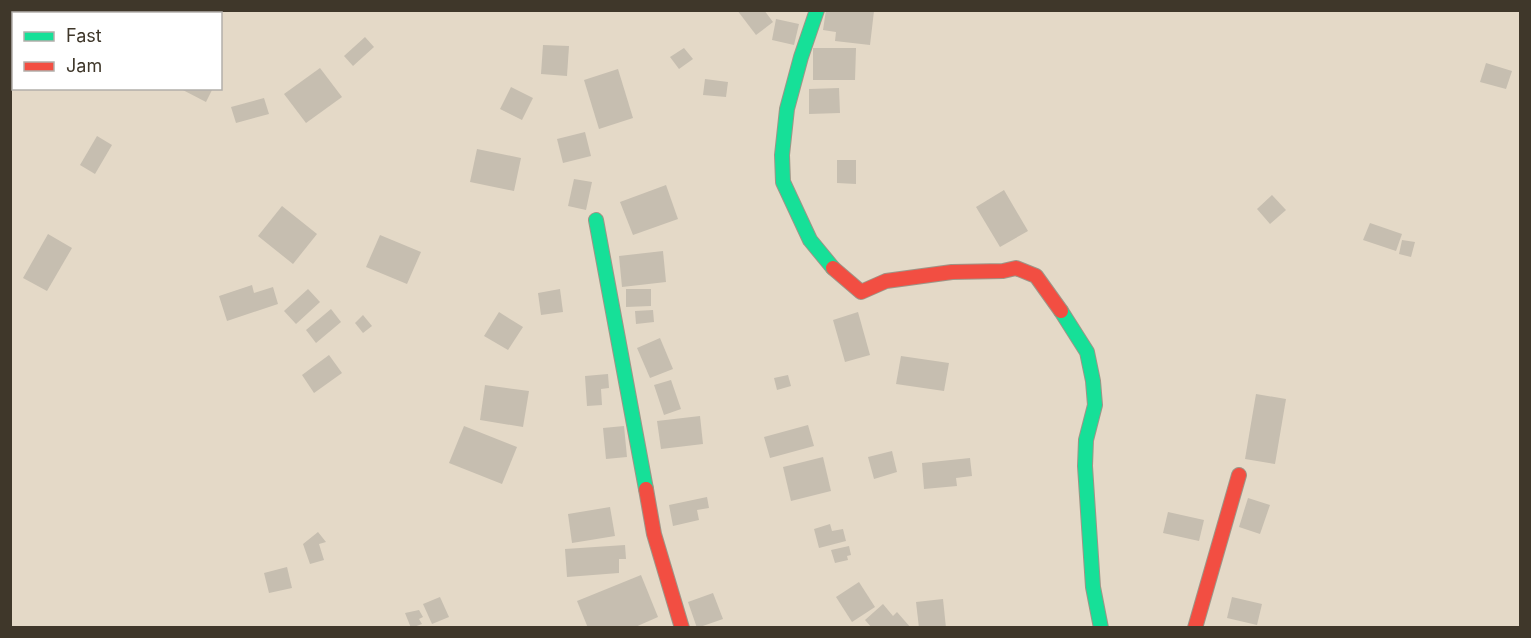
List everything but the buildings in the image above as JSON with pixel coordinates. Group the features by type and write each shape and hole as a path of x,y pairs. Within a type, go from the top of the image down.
{"street":[{"path":"816,10 787,108 782,155 783,182 810,240 836,271 861,291 886,281 952,272 1003,271 1016,268 1036,276 1088,352 1095,405 1086,440 1085,466 1093,587 1101,627"},
{"path":"596,220 654,534 682,627"},
{"path":"1195,627 1239,475"}],"traffic: fast":[{"path":"817,10 787,109 782,155 783,182 810,240 833,268"},
{"path":"596,220 646,489"},
{"path":"1061,311 1087,352 1093,381 1095,405 1086,440 1085,466 1093,587 1101,628"}],"traffic: jam":[{"path":"833,268 861,292 886,281 952,272 1003,271 1016,268 1036,276 1061,311"},
{"path":"1195,628 1239,475"},
{"path":"646,489 654,534 682,628"}]}
